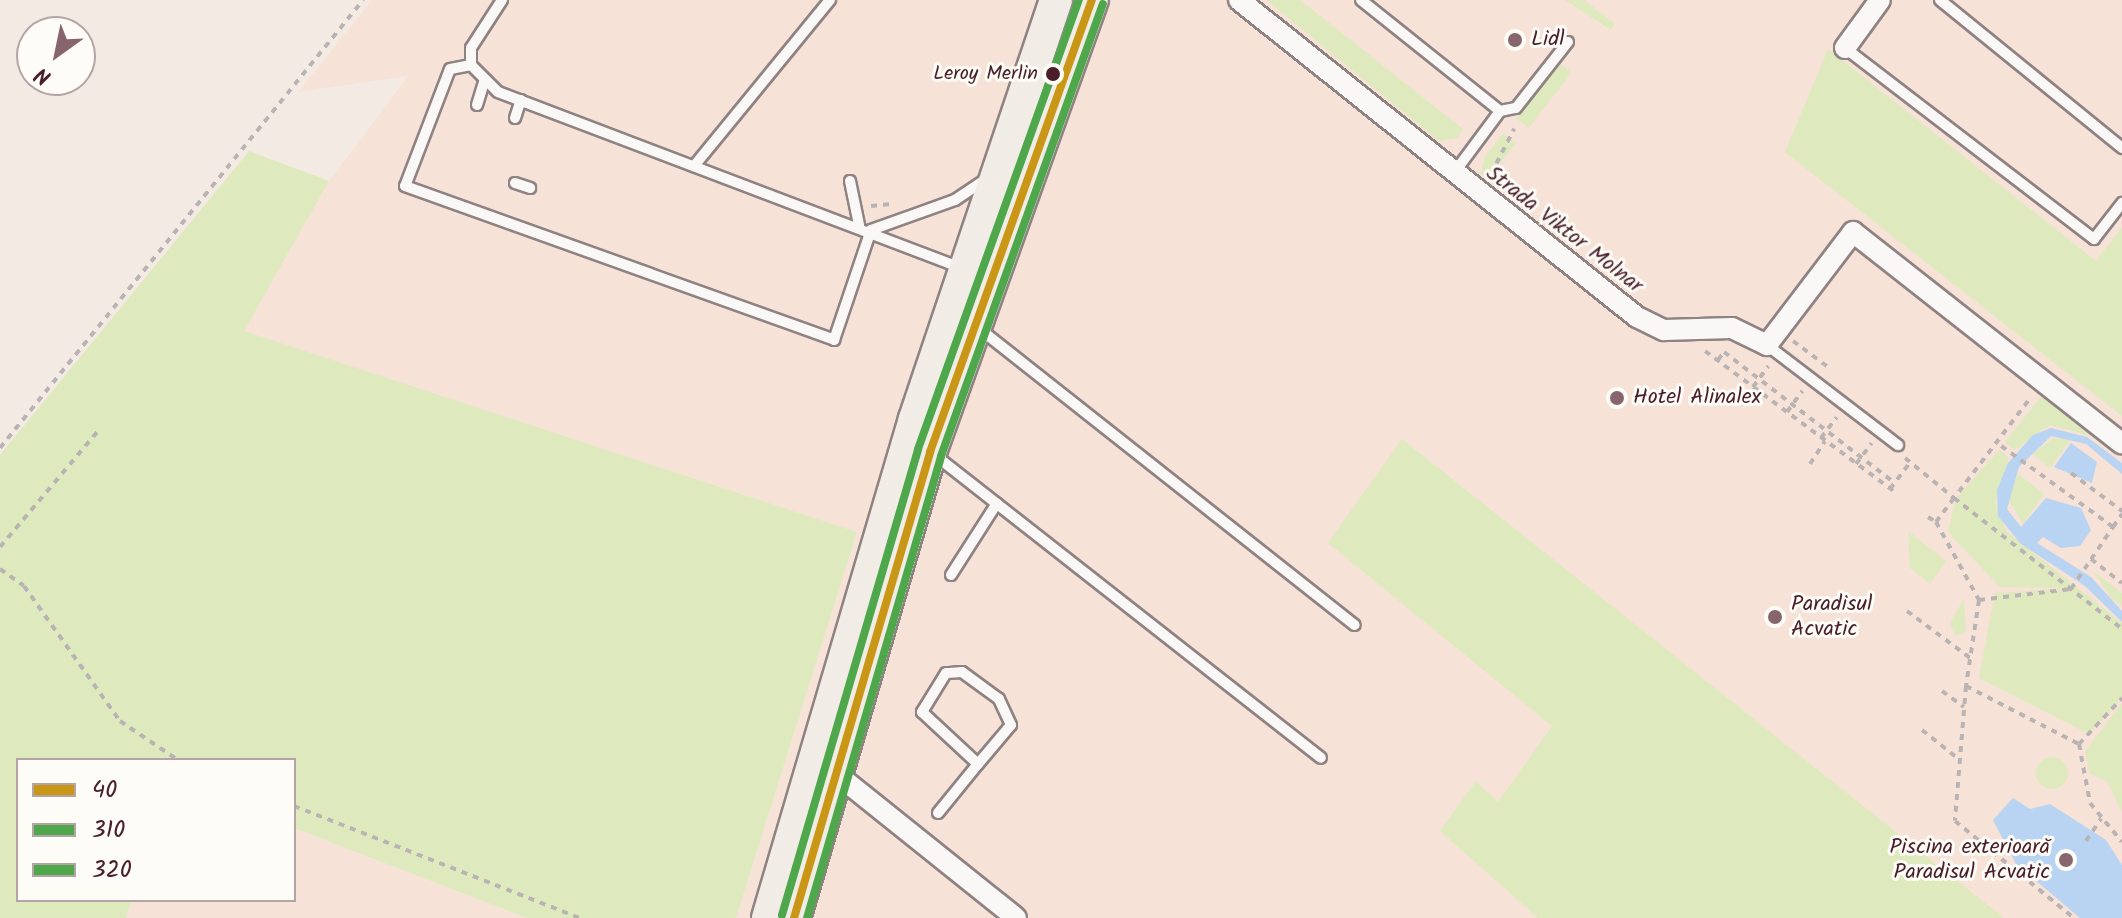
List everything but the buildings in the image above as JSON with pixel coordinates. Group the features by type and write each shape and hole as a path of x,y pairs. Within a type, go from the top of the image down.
{"main road":[{"path":"768,918 820,728 1056,0"},
{"path":"794,918 834,772 930,452 1092,0"}],"street":[{"name":"Strada Viktor Molnar","path":"1239,0 1609,301 1676,329 1732,328 1772,338"},
{"path":"1845,48 1880,0"},
{"path":"1772,338 1853,232 2122,444"},
{"path":"834,772 1016,918"}],"lane":[{"path":"502,0 478,29 471,65 484,82 521,100 859,225 966,270"},
{"path":"694,166 830,0"},
{"path":"1361,0 1500,111"},
{"path":"1940,0 2122,148"},
{"path":"1453,174 1500,111 1516,108 1568,42"},
{"path":"1845,48 2094,239 2122,203"},
{"path":"471,65 450,69 405,186 834,340 844,295 871,230 955,200 1001,169"},
{"path":"477,105 484,82"},
{"path":"515,118 521,100"},
{"path":"850,181 859,225"},
{"path":"515,183 530,188"},
{"path":"976,326 1354,625"},
{"path":"1772,338 1811,378 1898,445"},
{"path":"930,452 1321,758"},
{"path":"951,575 997,503"},
{"path":"938,813 1011,725 1011,711 962,672 946,673 922,712 978,764"}],"path":[{"path":"0,448 363,0"},
{"path":"857,208 902,203"},
{"path":"1676,329 1896,493"},
{"path":"1772,338 1828,367"},
{"path":"1718,360 1724,352 1895,483"},
{"path":"1787,412 1811,378"},
{"path":"1936,522 2028,401"},
{"path":"1810,464 1827,431 1846,405"},
{"path":"0,547 98,431"},
{"path":"1856,464 1881,432"},
{"path":"1996,442 2113,527"},
{"path":"1898,445 1909,464 2122,629"},
{"path":"1890,489 1909,464"},
{"path":"1979,600 2072,588 2122,512 2071,473"},
{"path":"1928,517 1936,522 1979,600 1966,686 1955,821 2074,918"},
{"path":"2091,559 2122,583"},
{"path":"0,569 24,586 120,721 175,758"},
{"path":"1907,611 1970,658"},
{"path":"1966,686 2079,744"},
{"path":"1942,691 1964,707"},
{"path":"2079,744 2122,698"},
{"path":"1922,730 1960,760"},
{"path":"2079,744 2090,803 2122,842"},
{"path":"296,807 580,918"},
{"path":"2088,839 2101,819"}],"shaded area":[{"path":"372,0 2122,0 2122,918 736,918 857,532 243,331 329,181 408,76 298,92"},
{"path":"296,829 527,918 126,918 131,902 296,902"}],"green space":[{"path":"1266,0 1300,0 1463,129 1457,138 1439,141"},
{"path":"1565,0 1584,0 1615,24 1611,30"},
{"path":"1828,49 2096,261 2122,227 2122,416 1785,152"},
{"path":"1559,63 1572,73 1529,128 1516,118"},
{"path":"1503,133 1516,143 1488,179 1481,173 1485,157"},
{"path":"249,151 329,181 244,331 857,532 736,918 527,918 296,829 296,758 16,758 16,902 131,902 126,918 0,918 0,455"},
{"path":"2044,393 2100,438 2049,425 2015,450 2005,442"},
{"path":"2053,438 2070,440 2050,468 2033,454"},
{"path":"1402,439 2004,918 1538,918 1440,831 1476,781 1498,802 1552,726 1328,543"},
{"path":"1999,450 2009,458 1995,502 2007,532 2122,623 2122,698 2089,734 1979,678 1995,593 2070,588 2000,587 1948,532 1956,499"},
{"path":"2018,474 2044,494 2023,524 2008,499"},
{"path":"1908,531 1946,561 1930,584 1910,568"},
{"path":"2093,571 2122,593 2122,606 2112,599"},
{"path":"1964,599 1966,631 1955,636 1950,623"},
{"path":"2122,703 2122,812 2107,781 2090,774 2085,751"},
{"path":"2052,757 2063,762 2068,773 2063,784 2052,789 2041,784 2036,773 2041,762"}],"water":[{"path":"2051,428 2087,437 2122,463 2122,474 2086,444 2051,436 2019,467 2007,509 2021,527 2046,498 2081,508 2091,530 2080,546 2061,548 2043,537 2037,543 2091,577 2122,611 2122,622 2085,586 2021,544 1998,516 1997,490 2008,463 2033,435"},
{"path":"2071,443 2097,462 2092,483 2054,467"},
{"name":"Piscina exterioară Paradisul Acvatic","path":"2013,798 2030,809 2050,804 2106,840 2122,865 2122,918 2080,918 2016,864 1993,820"}],"transit line":[{"name":"320","path":"782,915 918,449 1079,0"},
{"name":"40","path":"794,918 930,452 1092,0"},
{"name":"310","path":"807,918 941,456 1103,4"}],"place":[{"name":"Lidl","path":"1515,40"},
{"name":"Leroy Merlin","path":"1053,74"},
{"name":"Hotel Alinalex","path":"1617,398"},
{"name":"Paradisul Acvatic","path":"1775,617"},
{"name":"Piscina exterioară Paradisul Acvatic","path":"2066,860"}]}
